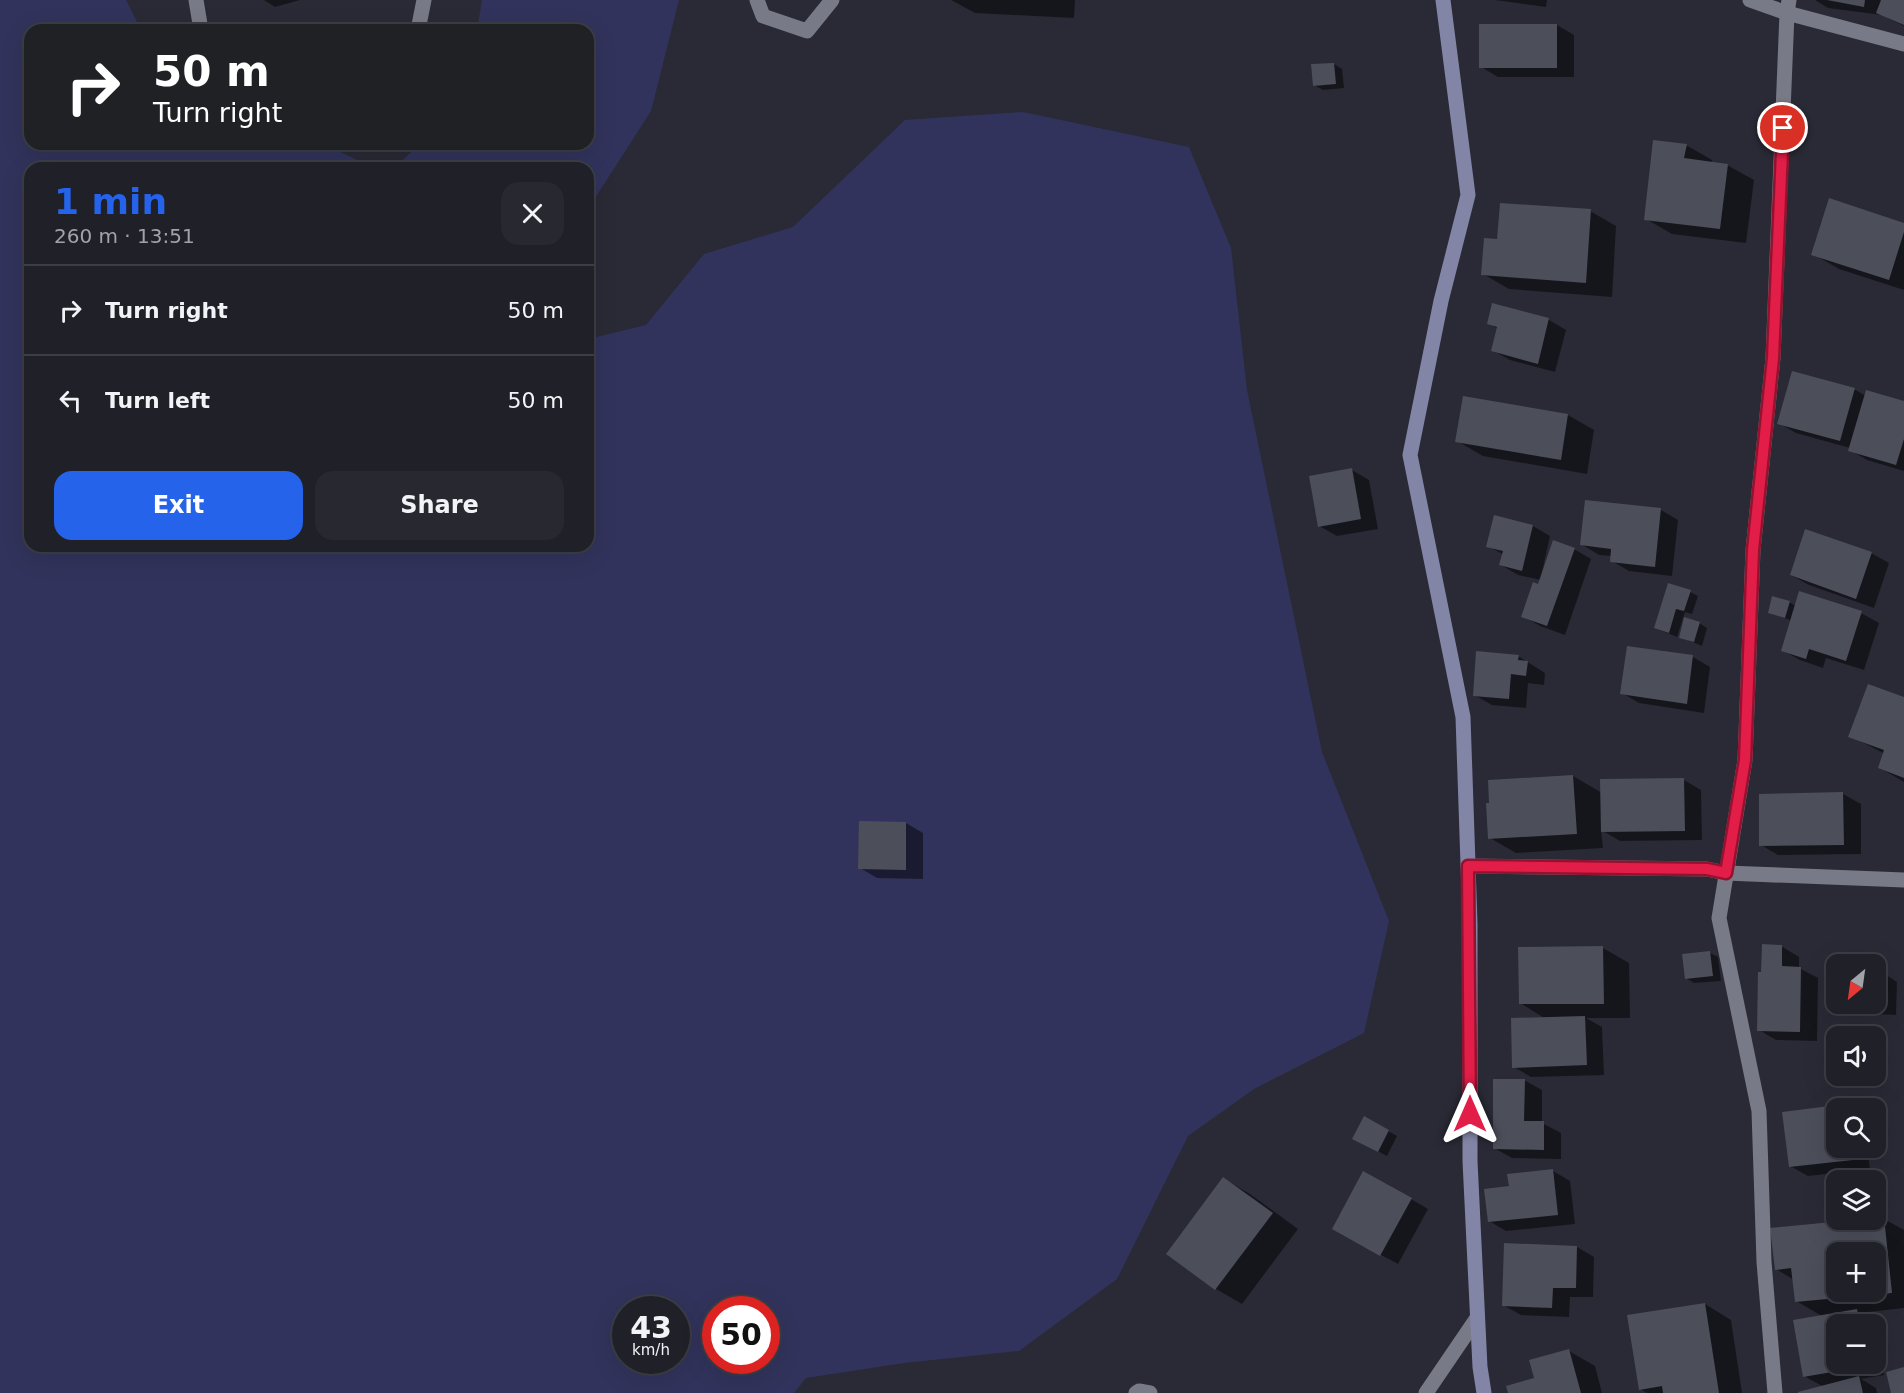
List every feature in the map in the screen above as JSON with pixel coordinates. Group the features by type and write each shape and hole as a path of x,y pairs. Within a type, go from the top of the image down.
{"main road":[{"path":"1443,0 1468,195 1441,301 1410,455 1463,717 1468,866 1470,1161 1477,1318 1484,1393"}],"street":[{"path":"196,0 200,24"},
{"path":"419,24 424,0"},
{"path":"757,0 763,16 807,31 832,0"},
{"path":"1750,0 1788,7 1904,44"},
{"path":"1775,1393 1764,1262 1760,1111 1719,918 1745,760 1753,550 1773,358 1788,7"},
{"path":"1468,866 1707,869 1726,873 1904,880"},
{"path":"1426,1393 1477,1318"},
{"path":"1136,1393 1139,1391 1150,1393"}],"shaded area":[{"path":"0,0 126,0 138,24 24,24 24,150 336,150 362,162 24,162 24,552 594,552 594,338 646,325 704,254 793,227 905,120 1023,112 1189,147 1231,248 1247,390 1322,752 1389,921 1364,1033 1254,1089 1188,1136 1117,1279 1019,1351 904,1363 806,1378 794,1393 0,1393"},
{"path":"482,0 679,0 651,111 594,200 594,162 400,162 414,150 594,150 594,24 478,24"}],"building":[{"path":"1827,0 1865,0 1864,7"},
{"path":"1881,0 1904,0 1904,25 1876,13"},
{"path":"1479,24 1557,24 1557,68 1479,68"},
{"path":"1334,63 1336,84 1313,86 1311,64"},
{"path":"1653,140 1687,144 1684,158 1728,164 1720,229 1644,220"},
{"path":"1829,198 1904,223 1904,232 1889,280 1811,255"},
{"path":"1500,203 1591,209 1586,283 1481,275 1484,238 1497,239"},
{"path":"1492,303 1549,318 1538,364 1491,351 1497,327 1487,324"},
{"path":"1792,371 1855,388 1840,441 1777,424"},
{"path":"1866,390 1904,401 1904,439 1896,465 1848,451"},
{"path":"1463,396 1568,414 1561,460 1455,442"},
{"path":"1352,468 1361,519 1318,527 1309,476"},
{"path":"1585,500 1661,508 1655,567 1610,562 1611,549 1580,545"},
{"path":"1494,515 1533,525 1522,571 1499,565 1503,551 1486,547"},
{"path":"1805,529 1872,552 1856,599 1790,575"},
{"path":"1553,540 1575,548 1547,626 1521,617 1533,582 1538,584"},
{"path":"1668,583 1691,590 1684,611 1676,609 1669,633 1654,628"},
{"path":"1799,591 1862,611 1846,661 1809,649 1806,659 1781,651"},
{"path":"1772,596 1790,601 1785,618 1768,613"},
{"path":"1684,617 1700,622 1694,642 1679,638"},
{"path":"1627,646 1693,655 1687,704 1620,694"},
{"path":"1476,651 1519,655 1518,660 1528,661 1526,676 1511,674 1509,699 1473,696"},
{"path":"1868,684 1904,697 1904,778 1878,768 1884,750 1848,737"},
{"path":"1573,775 1577,834 1488,839 1486,803 1489,803 1488,780"},
{"path":"1684,778 1685,831 1601,832 1600,779"},
{"path":"1843,792 1844,845 1759,846 1759,794"},
{"path":"859,821 906,822 906,870 858,869"},
{"path":"1762,944 1782,945 1782,966 1801,967 1800,1032 1757,1031 1758,972 1761,972"},
{"path":"1603,946 1604,1004 1519,1004 1518,947"},
{"path":"1710,951 1713,976 1685,979 1682,954"},
{"path":"1585,1016 1587,1065 1512,1068 1511,1018"},
{"path":"1493,1079 1525,1079 1524,1121 1544,1121 1544,1150 1493,1149"},
{"path":"1826,1106 1826,1158 1853,1158 1853,1160 1789,1167 1782,1112"},
{"path":"1364,1116 1389,1130 1378,1152 1352,1139"},
{"path":"1553,1169 1558,1215 1488,1222 1484,1189 1509,1186 1507,1174"},
{"path":"1363,1171 1412,1198 1380,1256 1332,1229"},
{"path":"1223,1177 1273,1213 1215,1290 1166,1254"},
{"path":"1826,1223 1826,1230 1885,1230 1892,1293 1886,1294 1886,1242 1826,1242 1826,1299 1795,1302 1791,1268 1775,1270 1770,1228"},
{"path":"1504,1243 1577,1246 1576,1288 1553,1288 1552,1308 1502,1306"},
{"path":"1705,1303 1719,1393 1663,1393 1662,1386 1639,1390 1627,1315"},
{"path":"1857,1309 1858,1314 1828,1314"},
{"path":"1826,1314 1826,1373 1803,1377 1793,1320"},
{"path":"1569,1349 1581,1393 1508,1393 1506,1386 1534,1378 1529,1360"},
{"path":"1904,1367 1904,1393 1891,1393 1886,1372"},
{"path":"1859,1376 1863,1393 1798,1393 1798,1392"}],"route":[{"path":"1470,1114 1468,866 1707,869 1726,873 1745,760 1753,550 1773,358 1783,128"}]}
